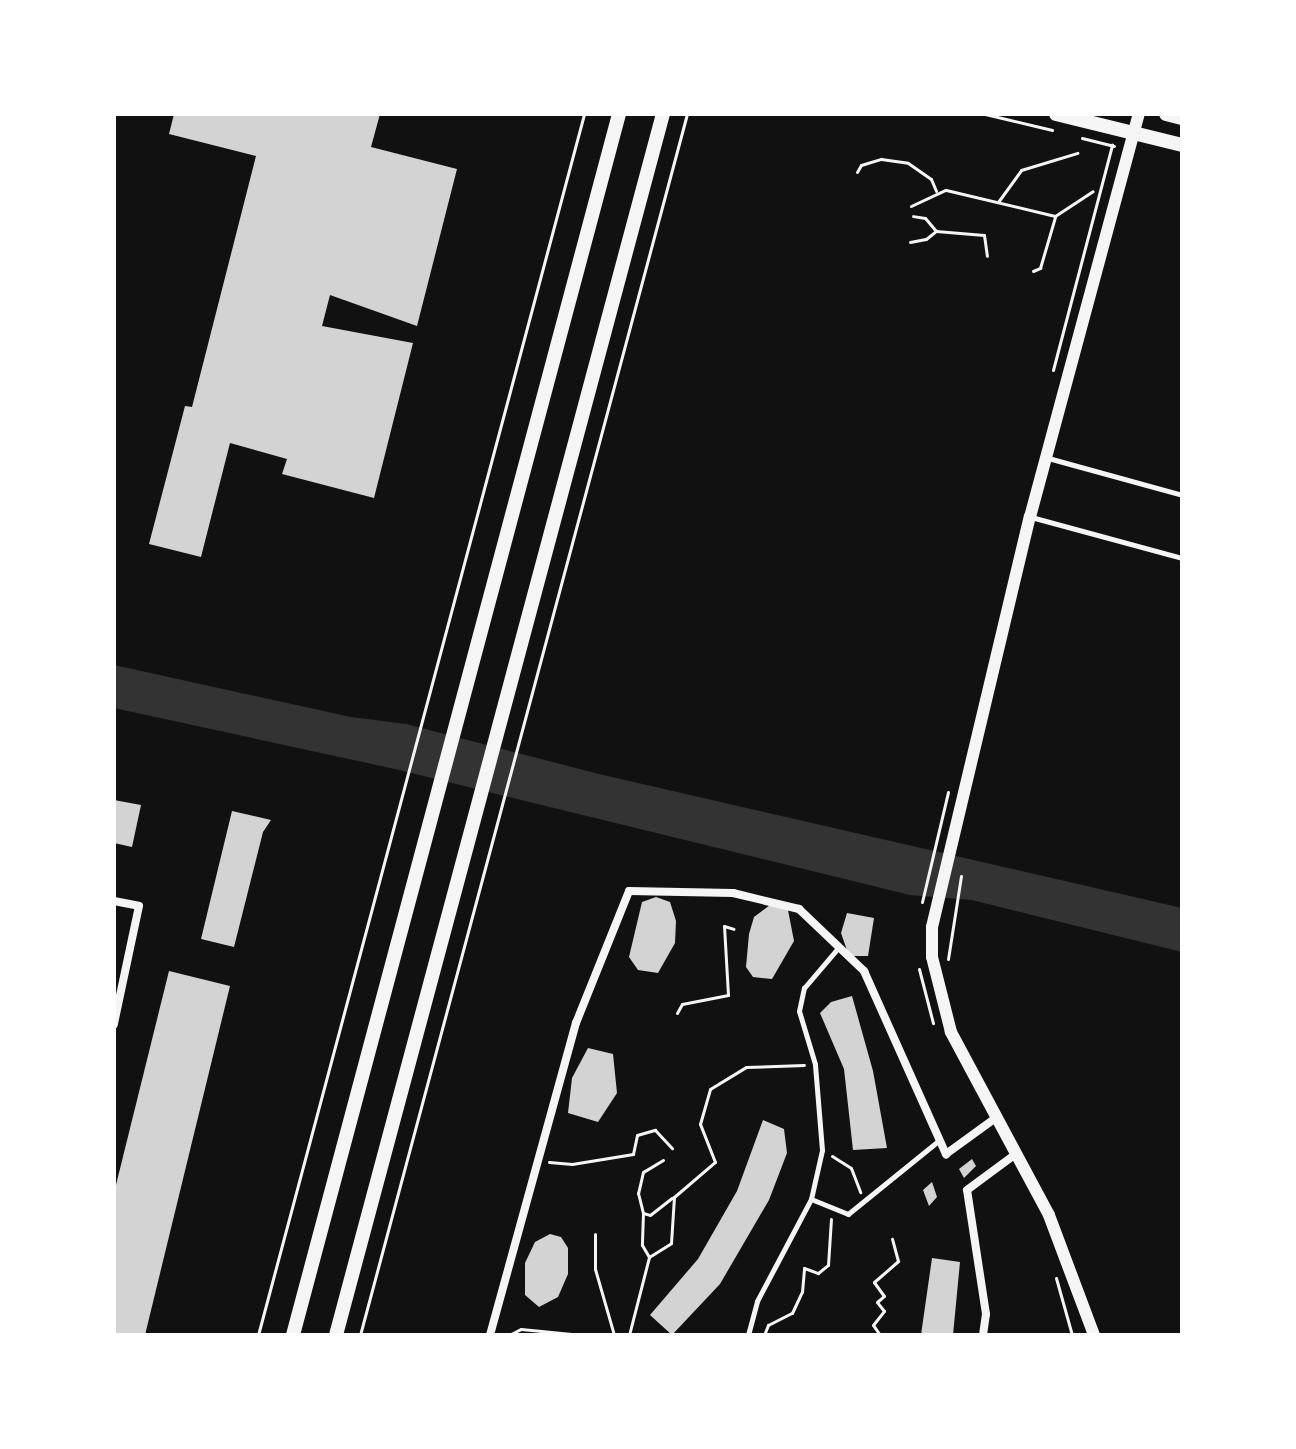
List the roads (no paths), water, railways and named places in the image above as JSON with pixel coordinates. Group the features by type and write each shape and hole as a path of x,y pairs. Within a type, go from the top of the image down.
{"main road":[{"path":"293,1335 619,114"},
{"path":"336,1335 663,114"},
{"path":"1056,114 1182,145"},
{"path":"1166,114 1182,118"}],"street":[{"path":"1094,1335 1049,1215 942,1009 932,957 936,900 947,852 1030,517 1139,114"},
{"path":"490,1335 576,1023 629,891 733,893 799,909 864,971 905,1055 937,1142 946,1154 997,1117"},
{"path":"114,901 139,906 114,1024"},
{"path":"983,1335 986,1314 967,1190 1017,1153"}],"lane":[{"path":"1046,457 1182,495"},
{"path":"1030,517 1182,558"},
{"path":"748,1335 757,1301 811,1199 822,1150 815,1064 799,1011 804,988 838,948"},
{"path":"811,1199 848,1214 862,1197 937,1142"}]}
